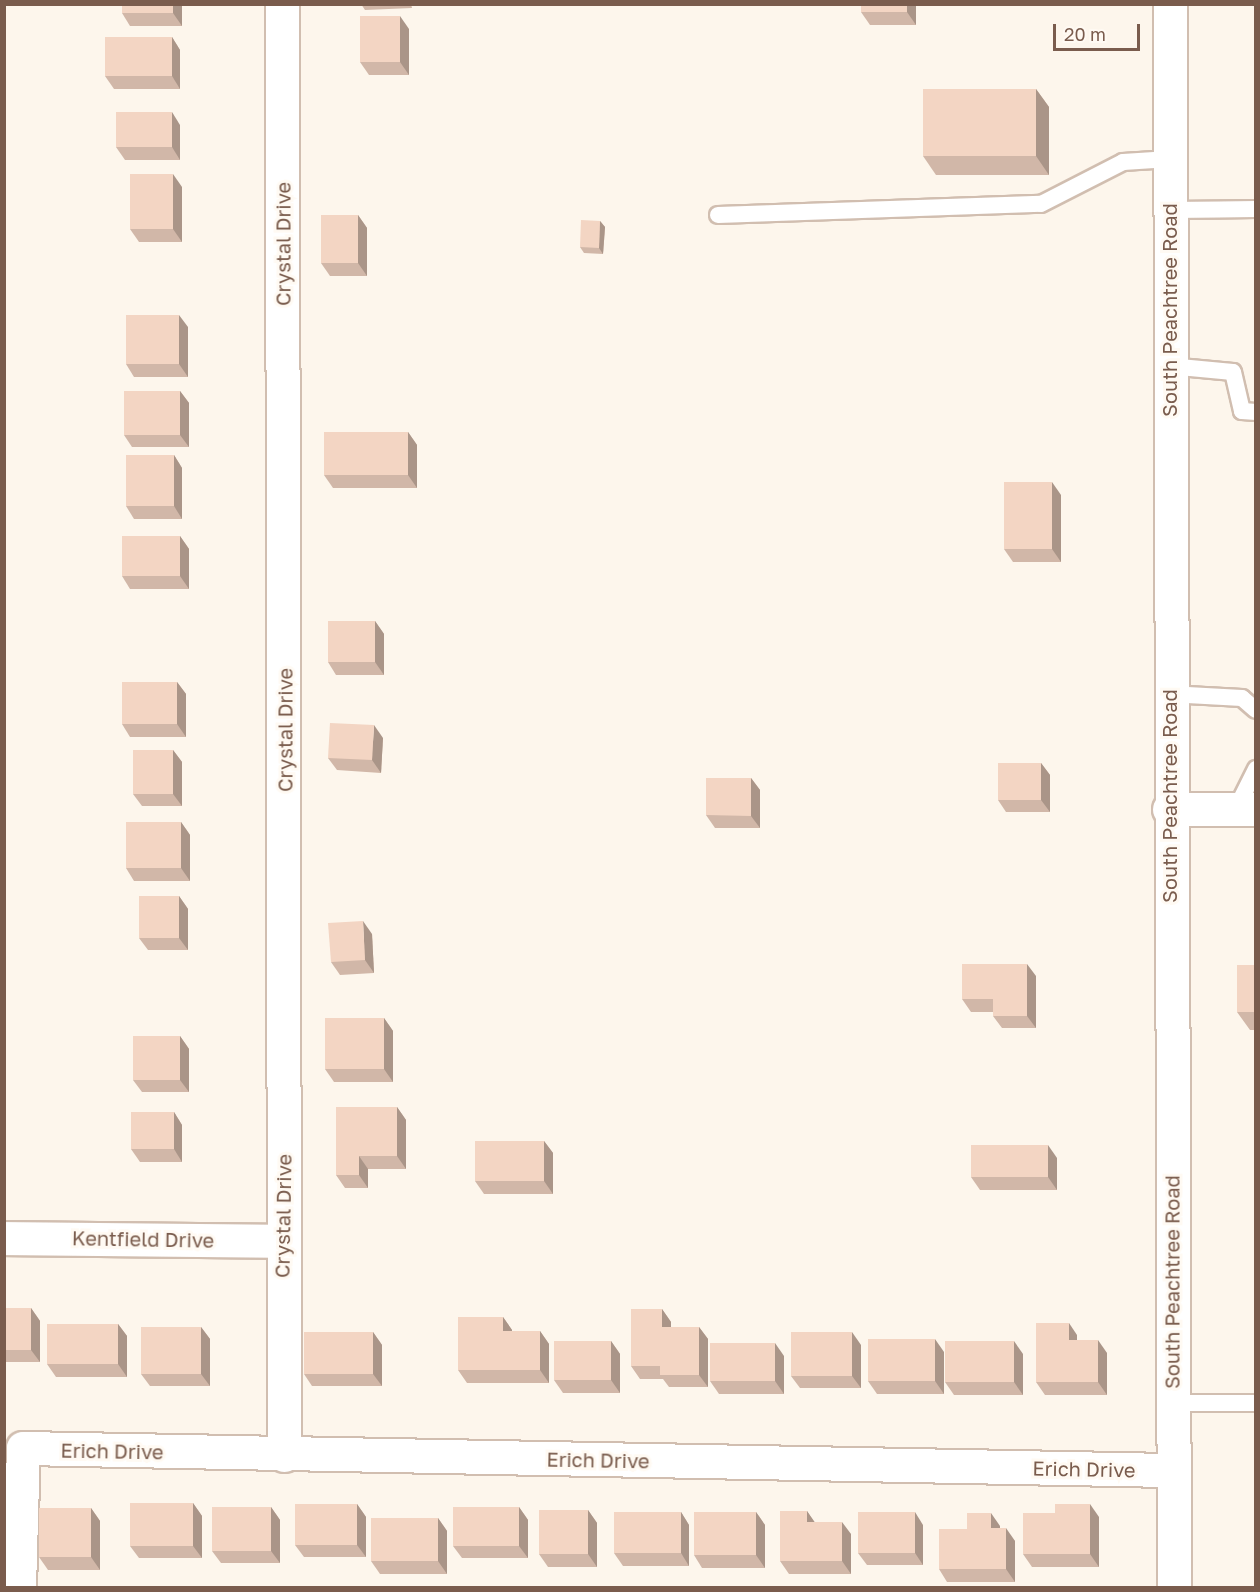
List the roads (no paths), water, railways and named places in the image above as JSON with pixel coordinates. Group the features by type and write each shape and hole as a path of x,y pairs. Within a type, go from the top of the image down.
{"street":[{"name":"Crystal Drive","path":"282,4 286,1073 282,1241 284,1455"},
{"name":"South Peachtree Road","path":"1170,4 1169,809 1174,1587"},
{"path":"1169,809 1246,809"},
{"name":"Kentfield Drive","path":"4,1238 282,1241"},
{"name":"Erich Drive","path":"19,1587 23,1448 284,1455 1174,1470"}],"lane":[{"path":"718,214 1041,204 1123,162 1170,159"},
{"path":"1170,210 1256,209"},
{"path":"1169,366 1233,372 1242,411 1256,412"},
{"path":"1169,694 1242,698 1256,710"},
{"path":"1246,809 1256,769"},
{"path":"1173,1403 1256,1403"}]}
